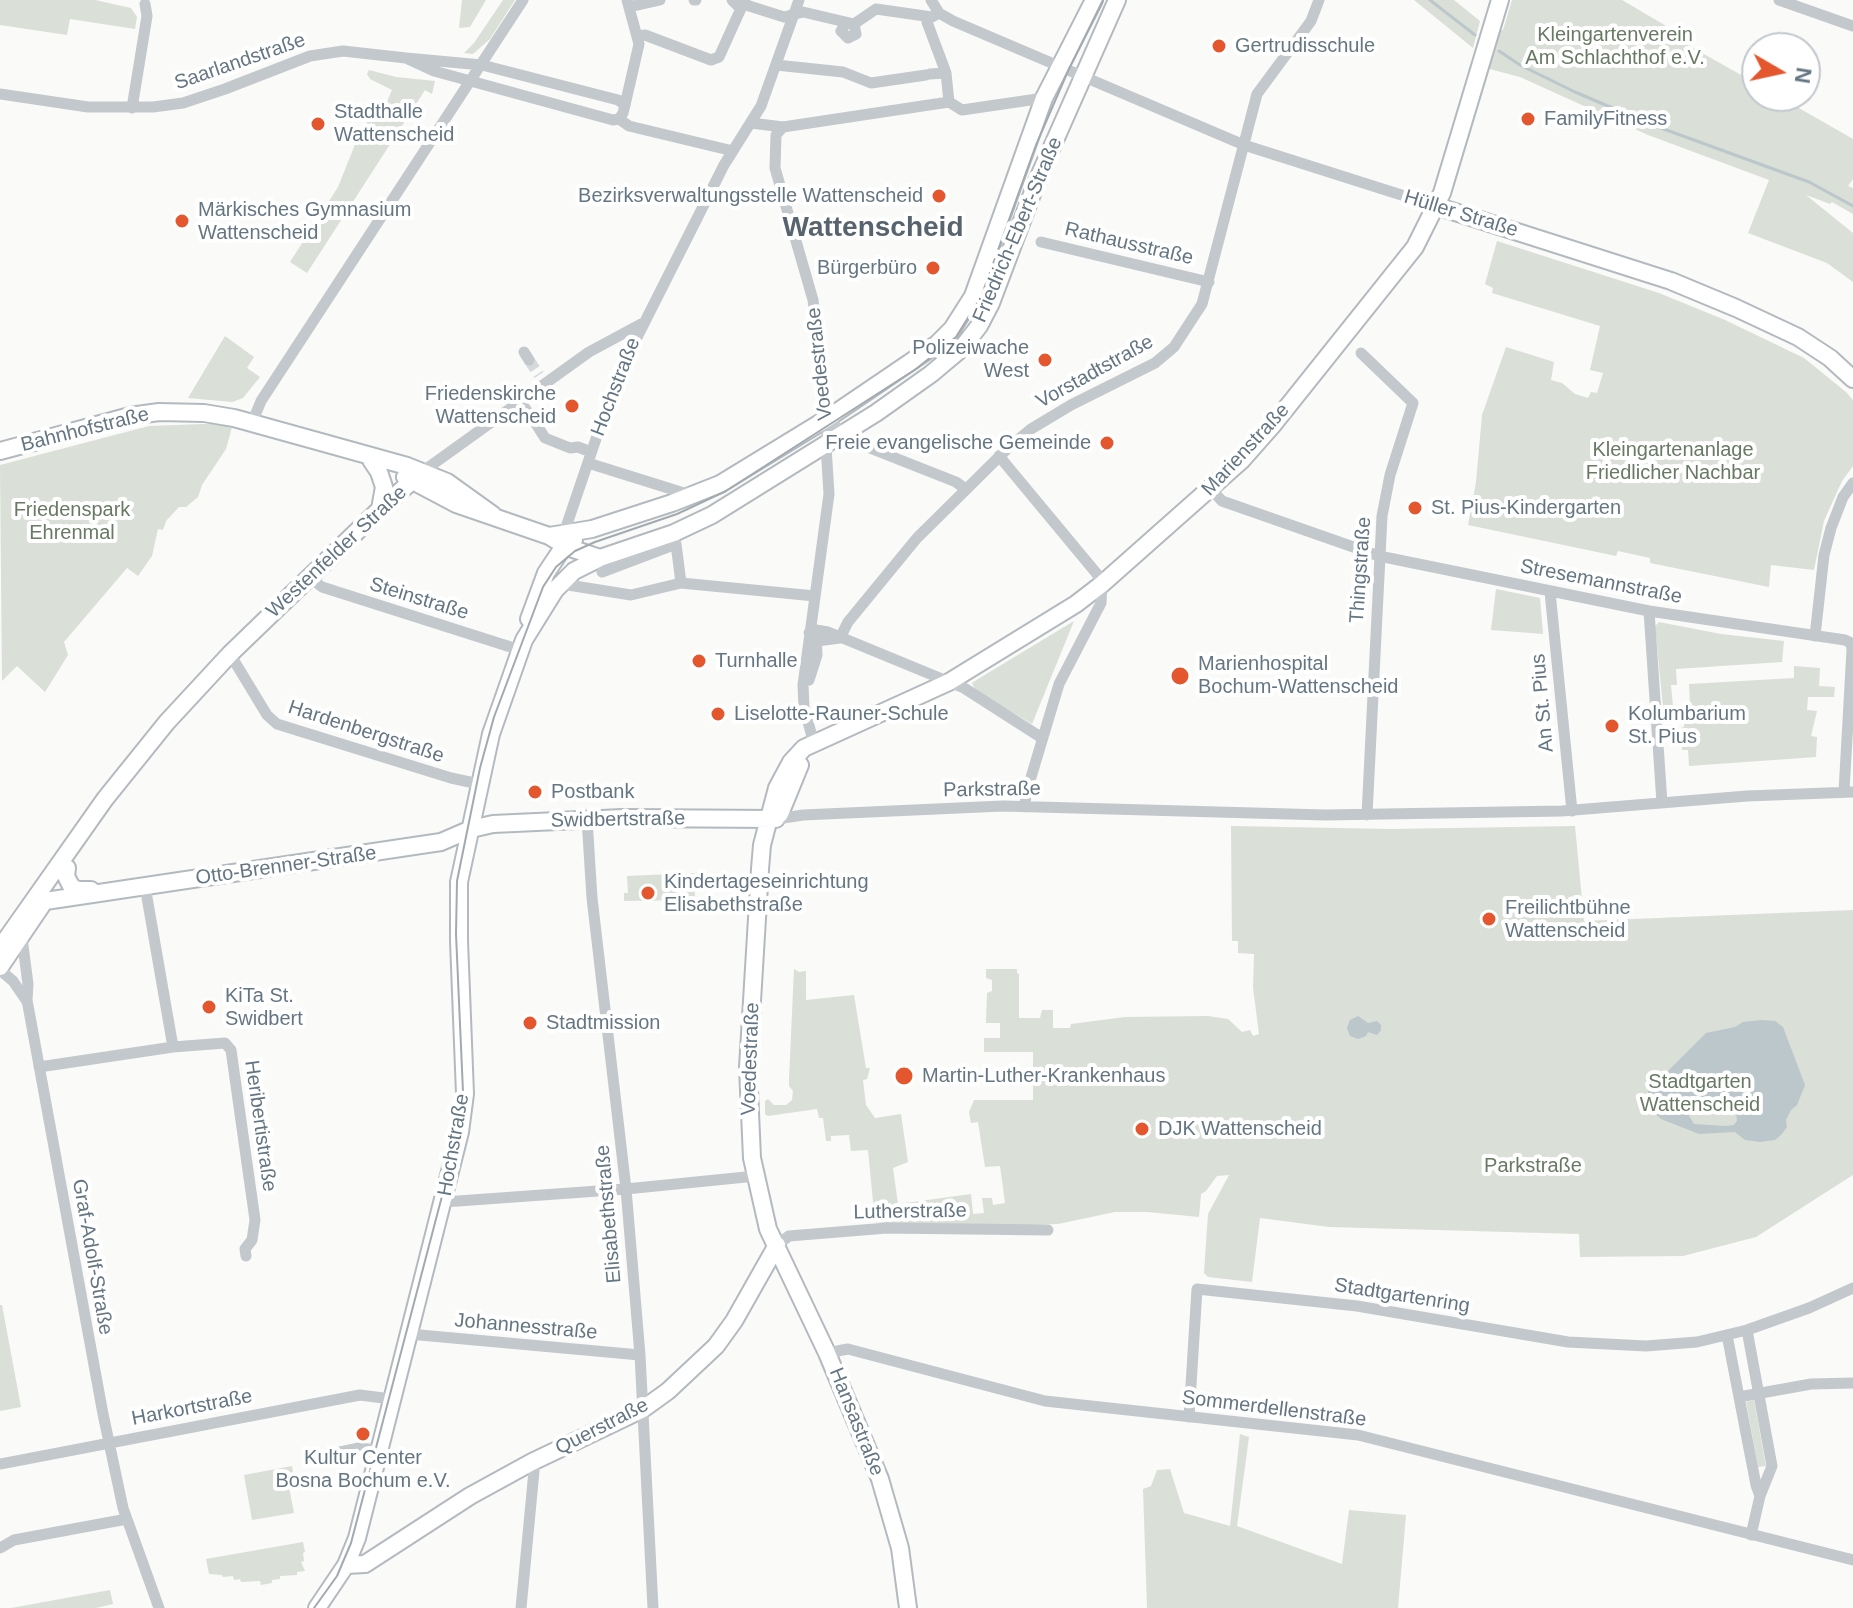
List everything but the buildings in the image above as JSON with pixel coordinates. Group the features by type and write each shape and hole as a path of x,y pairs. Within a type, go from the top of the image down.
{"street":[{"path":"252,423 261,401 523,0"},
{"path":"619,119 639,44 628,4 660,0"},
{"name":"Hochstraße","path":"317,1608 349,1558 444,1202 465,1103 459,897 469,830 496,716 522,645 534,600 560,539 617,377 642,323 733,151 761,106 799,0"},
{"path":"931,0 932,37 946,73 949,102"},
{"name":"Friedrich-Ebert-Straße","path":"560,539 703,492 758,463 784,443 923,356 952,329 967,309 979,282 1044,98 1094,0"},
{"name":"Friedrich-Ebert-Straße","path":"601,565 712,515 826,446 940,367 962,348 991,303 1037,181 1117,0"},
{"name":"Vorstadtstraße","path":"840,638 848,622 892,567 964,488 999,456 1031,429 1081,399 1155,363 1174,347 1197,314 1209,282 1257,94 1311,21 1319,0"},
{"name":"Marienstraße","path":"814,744 949,682 1076,604 1211,489 1272,426 1415,247 1442,193 1500,0"},
{"path":"1779,0 1853,26"},
{"path":"637,36 645,35 711,60 719,57 740,1 784,17 794,13"},
{"path":"132,108 147,16 145,4"},
{"name":"Hüller Straße","path":"794,13 843,19 850,24 876,9 933,15 1244,145 1619,264 1736,308 1798,337 1830,358 1853,379"},
{"name":"Saarlandstraße","path":"0,94 88,107 132,108 183,103 310,56 343,51 482,65 618,100 625,105"},
{"name":"Saarlandstraße","path":"406,58 434,71 613,120 619,119 629,126 733,151"},
{"path":"776,65 843,72 871,83 946,73"},
{"path":"530,97 533,80"},
{"path":"751,123 783,127 949,102 962,110 1044,98"},
{"name":"Voedestraße","path":"777,1245 762,1208 750,1139 748,1080 760,869 762,845 773,819 795,773 814,744 804,707 803,685 814,635 814,601 830,482 826,446 828,418 813,300 775,168 776,135 783,127"},
{"name":"Rathausstraße","path":"1041,242 1209,282"},
{"name":"Westenfelder Straße","path":"0,969 22,938 38,902 108,795 151,740 230,654 417,476 520,401 542,379 642,323"},
{"name":"Thingstraße","path":"1361,353 1413,403 1390,475 1382,516 1367,815"},
{"name":"Hochstraße","path":"520,401 545,438 570,448 578,447 590,457"},
{"name":"Bahnhofstraße","path":"0,451 130,416 159,412 204,413 252,423 417,476 447,482 493,515 560,539 601,565"},
{"path":"828,418 847,439 956,482 964,488"},
{"path":"999,456 1102,584 1101,603 1059,684 1026,794 1025,807"},
{"path":"364,457 379,472 384,487 380,509"},
{"path":"590,457 684,493 703,492"},
{"path":"1815,636 1824,555 1843,497 1853,483"},
{"name":"Stresemannstraße","path":"1211,489 1222,501 1379,556 1649,611 1851,643 1849,791"},
{"path":"600,592 601,565 676,544 681,583"},
{"name":"Hochstraße","path":"522,645 545,604 564,580 574,571 601,565"},
{"name":"Steinstraße","path":"309,577 322,587 522,645"},
{"path":"564,580 568,585 631,595 681,583 814,601"},
{"name":"An St. Pius","path":"1550,592 1572,811"},
{"path":"1076,604 1091,622"},
{"path":"1649,611 1662,803"},
{"path":"814,635 828,632 964,688 1042,738"},
{"name":"Hardenbergstraße","path":"230,654 267,715 277,724 479,784"},
{"name":"Voedestraße","path":"773,819 781,778 796,755 814,744"},
{"name":"Parkstraße","path":"773,819 803,815 1025,807 1367,815 1572,811 1849,791"},
{"path":"786,797 791,808 803,815"},
{"name":"Swidbertstraße","path":"469,830 493,824 587,819 773,819"},
{"name":"Elisabethstraße","path":"587,819 592,898 626,1189 640,1355 653,1608"},
{"name":"Otto-Brenner-Straße","path":"38,902 441,842 469,830"},
{"name":"Westenfelder Straße","path":"0,948 67,868 80,849 82,835"},
{"path":"67,868 68,881 77,890 100,893"},
{"path":"145,886 173,1047"},
{"name":"Graf-Adolf-Straße","path":"22,938 27,1000 109,1443 127,1519 159,1608"},
{"path":"0,969 27,1000"},
{"name":"Heribertistraße","path":"39,1067 173,1047 225,1043 231,1050 255,1220 252,1240 245,1249 246,1256"},
{"path":"444,1202 756,1176"},
{"name":"Lutherstraße","path":"777,1245 789,1236 887,1228 1048,1230"},
{"name":"Hansastraße","path":"777,1245 880,1479 900,1548 908,1608"},
{"name":"Querstraße","path":"349,1558 365,1564 470,1496 532,1462 643,1409 668,1391 716,1346 734,1321 777,1245"},
{"name":"Stadtgartenring","path":"1189,1417 1197,1289 1357,1306 1542,1338 1646,1346 1697,1342 1747,1330 1853,1288"},
{"path":"1747,1330 1772,1466 1760,1496 1751,1535"},
{"name":"Johannesstraße","path":"409,1334 640,1355"},
{"path":"1727,1335 1760,1496"},
{"name":"Sommerdellenstraße","path":"827,1353 848,1349 1045,1401 1358,1435 1853,1560"},
{"path":"1739,1397 1820,1383 1853,1383"},
{"name":"Harkortstraße","path":"0,1464 360,1395 391,1399"},
{"path":"308,1459 359,1448 378,1450"},
{"path":"521,1608 534,1471 532,1462"},
{"path":"0,1548 14,1540 127,1519"}],"green space":[{"path":"0,0 95,0 131,8 137,17 135,29 70,19 67,35 0,25"},
{"path":"462,0 486,0 470,27 459,28"},
{"path":"503,0 515,0 490,39 473,54 464,53 474,43"},
{"path":"1414,0 1454,0 1480,21 1473,48"},
{"name":"Kleingartenverein Am Schlachthof e.V.","path":"1512,0 1622,0 1673,30 1672,36 1741,75 1741,112 1806,112 1853,139 1853,179 1848,186 1853,188 1853,214 1832,202 1830,204 1806,195 1853,233 1853,282 1827,263 1748,233 1769,180 1648,135 1520,77 1482,67 1493,31 1503,30"},
{"path":"369,70 396,77 435,81 432,94 425,90 307,273 290,262 338,187 356,142 377,104 386,104 392,90 370,79 367,74"},
{"name":"Kleingartenanlage Friedlicher Nachbar","path":"1497,241 1659,293 1725,320 1804,358 1846,392 1853,400 1853,466 1842,481 1824,521 1814,570 1771,565 1769,587 1650,563 1650,558 1618,551 1616,556 1468,525 1476,482 1482,415 1506,347 1554,362 1551,380 1588,398 1591,392 1597,393 1603,373 1590,370 1600,326 1492,293 1493,288 1485,284"},
{"path":"225,336 254,357 247,368 260,377 243,398 232,402 188,398"},
{"name":"Friedenspark Ehrenmal","path":"230,423 232,427 226,449 202,485 198,497 186,507 179,507 166,521 163,530 158,529 152,556 138,576 127,568 64,642 68,655 45,692 17,666 2,681 0,465 149,426"},
{"path":"1496,589 1540,598 1543,634 1491,630"},
{"path":"1074,621 1032,724 975,690 972,683"},
{"path":"1659,622 1721,634 1784,641 1782,662 1676,669 1677,685 1671,685 1673,706 1663,707 1655,626"},
{"path":"1794,666 1820,668 1819,686 1835,687 1834,697 1808,697 1807,710 1817,711 1811,736 1817,737 1816,757 1689,766 1688,750 1682,750 1681,728 1684,727 1683,703 1690,702 1689,684 1794,678"},
{"name":"Stadtgarten Wattenscheid","path":"1231,826 1391,829 1575,826 1584,921 1853,910 1853,1175 1756,1237 1683,1256 1580,1257 1579,1234 1329,1227 1260,1218 1252,1282 1208,1277 1204,1273 1208,1214 1229,1175 1217,1176 1201,1194 1199,1217 1115,1212 1058,1224 904,1225 875,1222 868,1150 851,1151 849,1135 831,1136 831,1141 826,1141 823,1118 819,1118 817,1109 765,1114 765,1101 768,1099 774,1105 786,1105 792,1100 789,1079 794,969 806,971 806,1000 854,995 866,1068 870,1068 867,1079 863,1080 866,1105 875,1118 901,1114 908,1162 893,1168 898,1204 971,1194 973,1214 984,1213 982,1198 992,1198 993,1205 1005,1203 1000,1166 985,1167 978,1122 971,1123 969,1112 974,1100 1033,1100 1033,1052 984,1052 984,1038 1000,1038 1000,1023 986,1023 987,993 992,991 992,980 986,978 986,969 1017,969 1019,1018 1040,1018 1042,1010 1053,1010 1053,1028 1070,1028 1071,1024 1125,1017 1208,1016 1228,1019 1242,1032 1250,1030 1253,1036 1259,1034 1253,988 1254,954 1238,953 1238,941 1232,941"},
{"path":"694,873 695,900 624,901 624,893 628,893 627,876"},
{"path":"0,1305 21,1407 0,1411"},
{"path":"1754,1400 1766,1466 1758,1467 1746,1402"},
{"path":"1240,1434 1249,1437 1237,1526 1342,1564 1349,1510 1406,1515 1398,1608 1147,1608 1143,1489 1151,1486 1157,1470 1170,1469 1184,1513 1230,1526"},
{"path":"292,1466 295,1485 289,1487 294,1513 252,1520 244,1475"},
{"path":"303,1542 305,1552 304,1561 301,1562 305,1571 297,1572 297,1575 280,1576 272,1583 261,1585 260,1581 241,1582 240,1579 234,1580 233,1576 209,1574 206,1559"},
{"path":"110,1590 113,1604 96,1608 11,1608"}],"shaded area":[{"path":"1358,1016 1368,1023 1377,1021 1381,1030 1377,1035 1368,1032 1358,1039 1350,1036 1347,1028 1350,1020"},
{"path":"1775,1021 1783,1027 1805,1085 1781,1135 1775,1140 1760,1142 1745,1140 1735,1132 1699,1134 1661,1119 1646,1097 1649,1090 1706,1033 1735,1027 1743,1022","holes":["1698,1101 1732,1106 1736,1111 1737,1121 1734,1125 1694,1124 1689,1116 1689,1109"]}],"waterway":[{"path":"1430,0 1475,35"},
{"path":"1499,51 1575,92 1650,124 1809,182 1853,206"}],"tunnel":[{"path":"529,360 539,375"}],"tram line":[{"path":"314,1608 337,1576 351,1543 452,1158 463,1092 456,934 457,881 480,768 494,717 543,587 556,567 575,551 677,514 726,491 916,369 956,337 981,297 1036,145 1103,0"}],"place":[{"name":"Gertrudisschule","path":"1219,46"},
{"name":"FamilyFitness","path":"1528,119"},
{"name":"Stadthalle Wattenscheid","path":"318,124"},
{"name":"Bezirksverwaltungsstelle Wattenscheid","path":"939,196"},
{"name":"Märkisches Gymnasium Wattenscheid","path":"182,221"},
{"name":"Bürgerbüro","path":"933,268"},
{"name":"Polizeiwache West","path":"1045,360"},
{"name":"Friedenskirche Wattenscheid","path":"572,406"},
{"name":"Freie evangelische Gemeinde","path":"1107,443"},
{"name":"St. Pius-Kindergarten","path":"1415,508"},
{"name":"Turnhalle","path":"699,661"},
{"name":"Marienhospital Bochum-Wattenscheid","path":"1180,676"},
{"name":"Liselotte-Rauner-Schule","path":"718,714"},
{"name":"Kolumbarium St. Pius","path":"1612,726"},
{"name":"Postbank","path":"535,792"},
{"name":"Kindertageseinrichtung Elisabethstraße","path":"648,893"},
{"name":"Freilichtbühne Wattenscheid","path":"1489,919"},
{"name":"KiTa St. Swidbert","path":"209,1007"},
{"name":"Stadtmission","path":"530,1023"},
{"name":"Martin-Luther-Krankenhaus","path":"904,1076"},
{"name":"DJK Wattenscheid","path":"1142,1129"},
{"name":"Kultur Center Bosna Bochum e.V.","path":"363,1434"}],"district":[{"name":"Wattenscheid","path":"873,228"}]}
